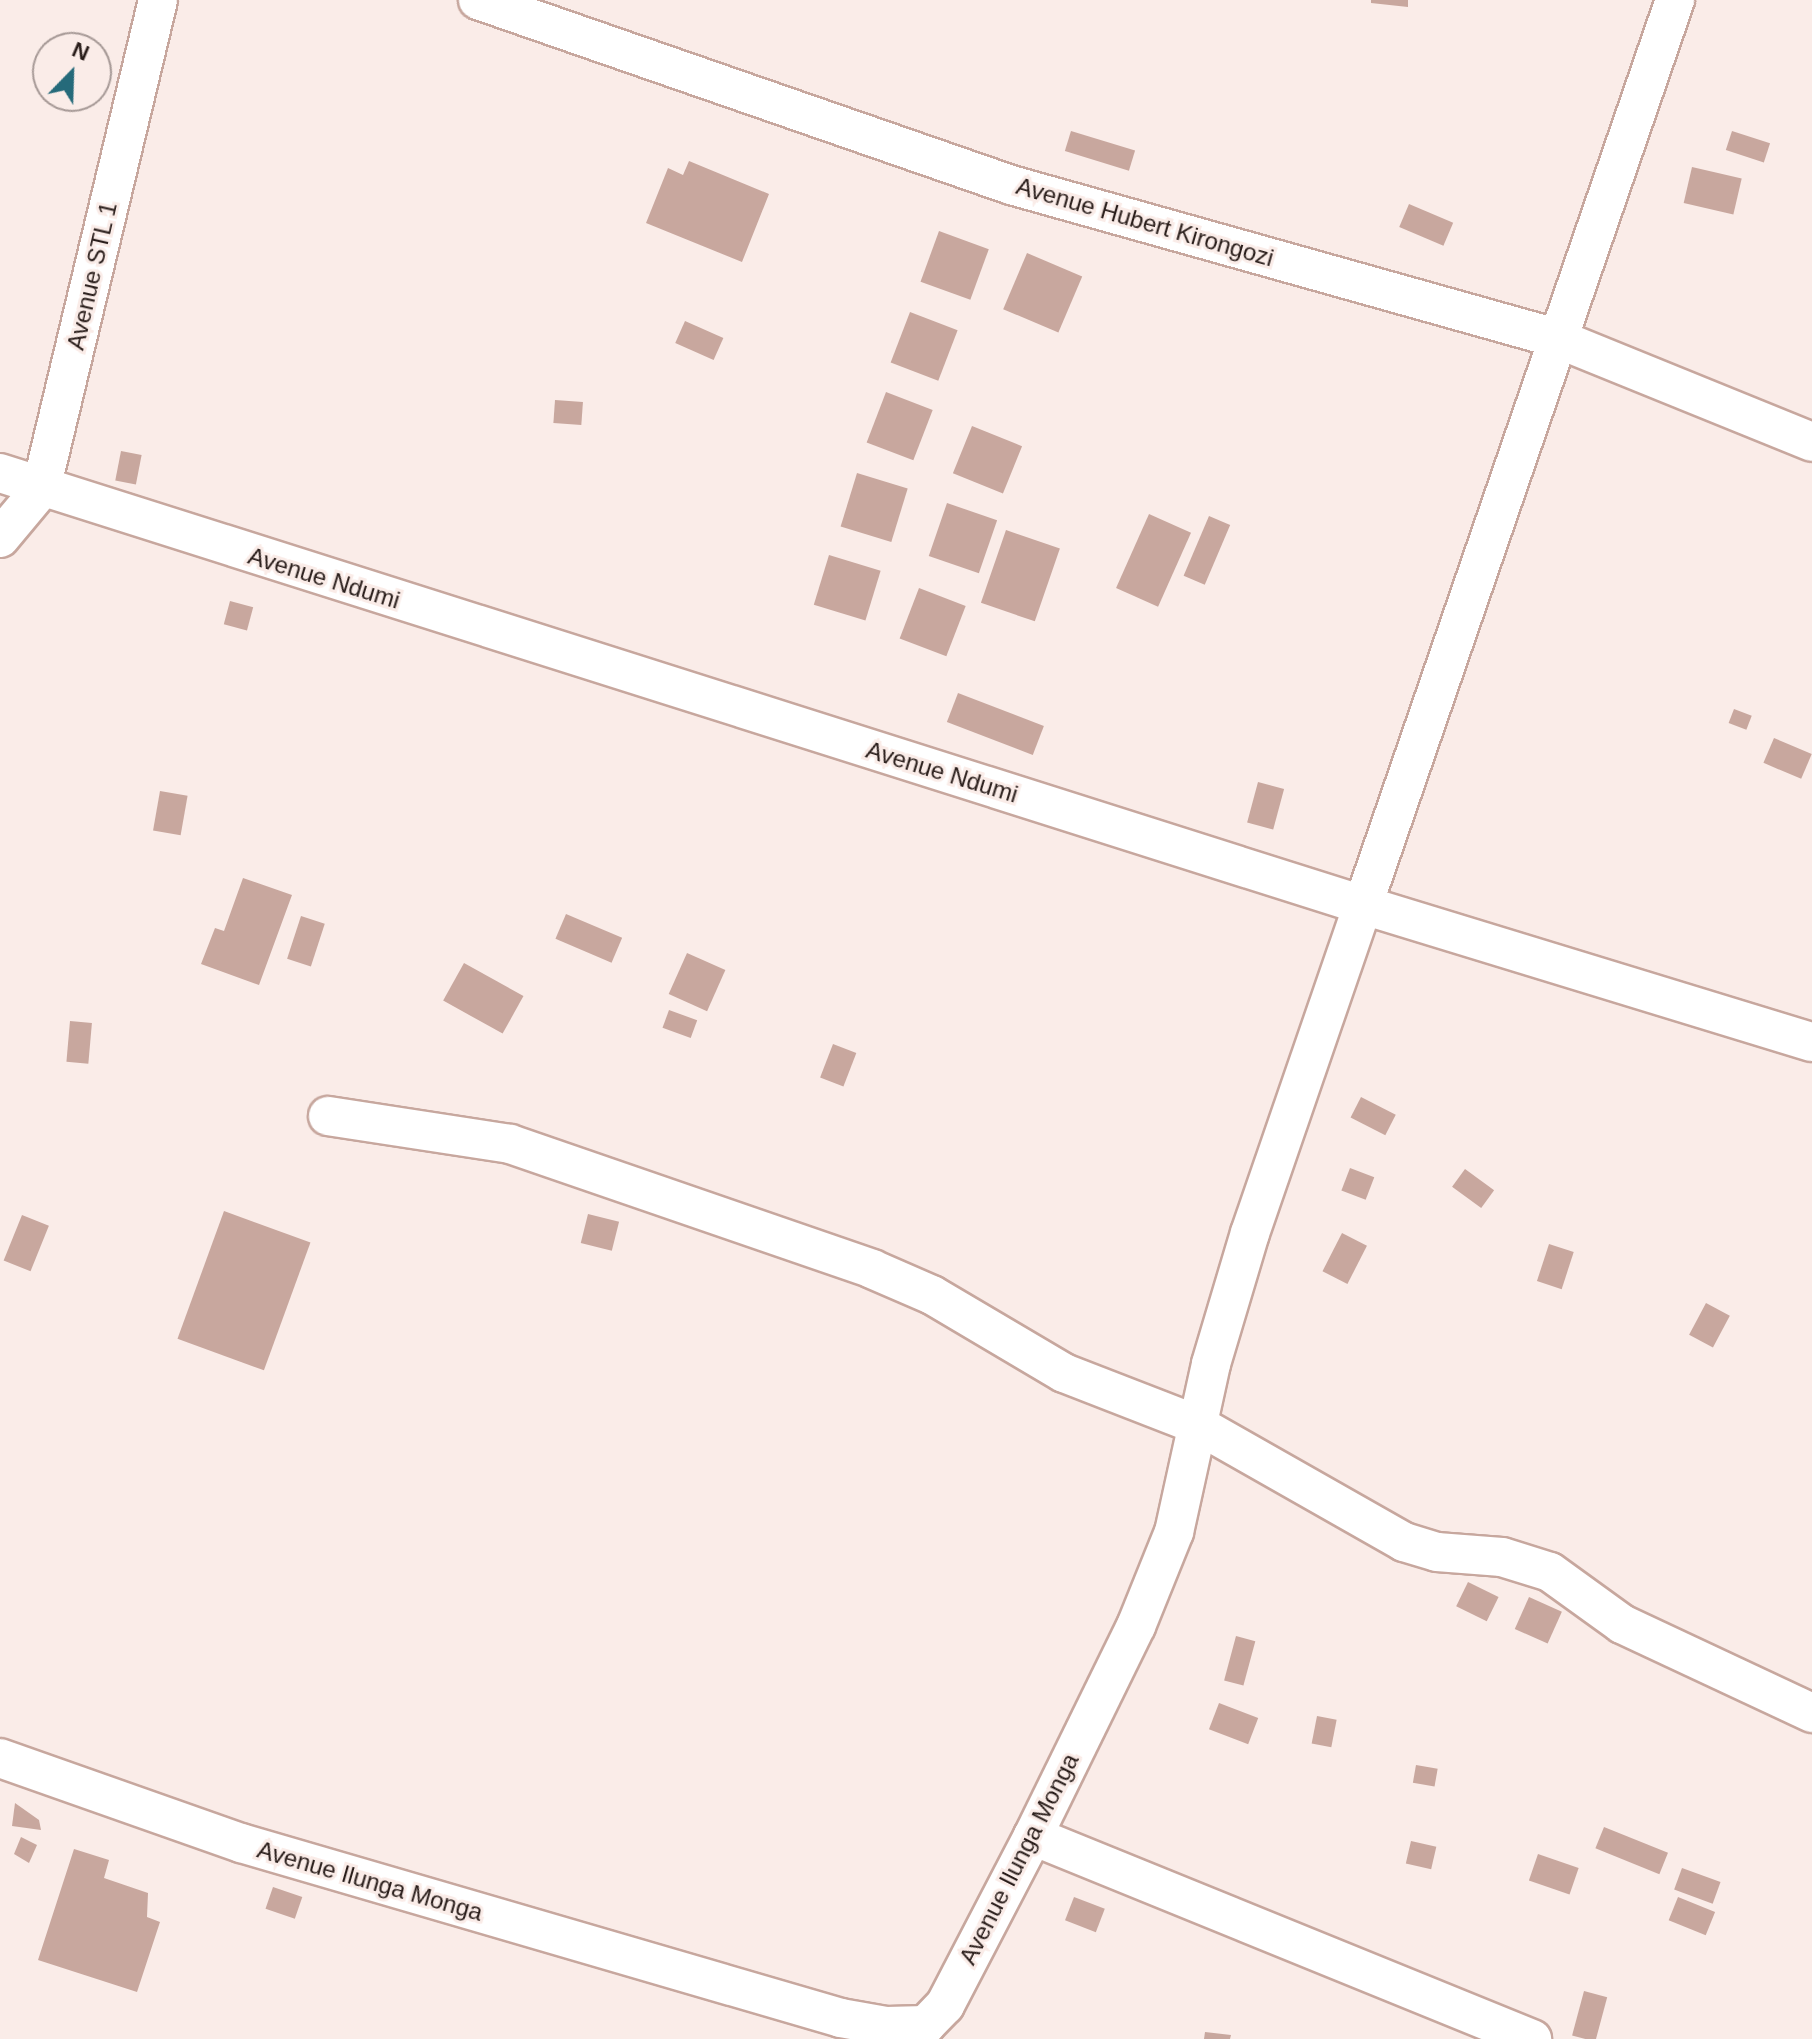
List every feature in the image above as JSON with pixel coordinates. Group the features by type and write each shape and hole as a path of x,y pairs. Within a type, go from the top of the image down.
{"street":[{"name":"Avenue STL 1","path":"0,538 41,489 158,0"},
{"name":"Avenue Hubert Kirongozi","path":"478,0 1011,185 1556,338 1812,442"},
{"path":"1198,1425 1250,1233 1675,0"},
{"name":"Avenue Ndumi","path":"0,473 41,489 1363,905 1812,1042"},
{"path":"328,1116 510,1144 597,1171 896,1279 932,1295 1064,1373 1198,1425 1404,1542 1437,1552 1502,1557 1550,1572 1622,1624 1812,1713"},
{"name":"Avenue Ilunga Monga","path":"0,1758 241,1843 841,2018 886,2026 926,2025 945,2005 1033,1836 1136,1626 1169,1546 1198,1425"},
{"path":"1033,1836 1532,2039"}],"building":[{"path":"1371,0 1408,0 1408,7 1371,3"},
{"path":"1071,131 1135,151 1129,171 1065,151"},
{"path":"1732,131 1770,143 1764,162 1726,150"},
{"path":"689,161 769,194 742,262 646,223 668,168 683,175"},
{"path":"1692,167 1742,178 1733,215 1684,203"},
{"path":"1409,204 1453,223 1443,246 1399,227"},
{"path":"939,231 989,249 970,300 921,282"},
{"path":"1027,253 1082,276 1058,333 1003,309"},
{"path":"910,312 958,330 938,381 891,362"},
{"path":"685,321 723,338 714,360 675,343"},
{"path":"886,392 933,410 913,460 867,442"},
{"path":"555,400 583,402 581,425 553,423"},
{"path":"972,426 1022,446 1003,494 953,473"},
{"path":"121,451 142,455 136,484 115,480"},
{"path":"857,473 908,488 891,542 841,527"},
{"path":"947,503 997,520 979,573 929,556"},
{"path":"1149,514 1191,533 1158,607 1116,588"},
{"path":"1209,516 1230,525 1205,585 1184,576"},
{"path":"1006,530 1060,549 1035,621 981,603"},
{"path":"829,555 881,571 865,621 814,605"},
{"path":"919,588 966,606 946,656 900,638"},
{"path":"230,601 253,607 247,630 224,624"},
{"path":"958,693 1044,726 1033,755 947,722"},
{"path":"1734,709 1752,716 1746,730 1729,723"},
{"path":"1774,738 1812,754 1801,779 1763,763"},
{"path":"1258,782 1284,789 1273,830 1247,823"},
{"path":"160,791 188,796 181,835 153,830"},
{"path":"243,878 292,895 259,985 201,964 215,928 224,931"},
{"path":"566,914 622,938 612,963 555,939"},
{"path":"301,916 325,924 311,967 287,959"},
{"path":"687,953 725,970 707,1011 669,994"},
{"path":"464,963 523,996 503,1034 443,1001"},
{"path":"669,1010 697,1020 691,1038 663,1028"},
{"path":"70,1021 92,1023 88,1064 66,1062"},
{"path":"833,1044 856,1053 843,1087 820,1078"},
{"path":"1361,1097 1396,1115 1385,1135 1351,1117"},
{"path":"1350,1168 1374,1177 1366,1200 1341,1190"},
{"path":"1465,1169 1494,1190 1481,1208 1452,1187"},
{"path":"224,1211 310,1242 264,1370 177,1339"},
{"path":"588,1214 619,1222 612,1251 581,1243"},
{"path":"22,1215 49,1226 31,1271 4,1260"},
{"path":"1342,1233 1367,1246 1347,1284 1322,1271"},
{"path":"1549,1244 1574,1252 1562,1289 1537,1281"},
{"path":"1706,1303 1730,1316 1713,1347 1689,1335"},
{"path":"1468,1582 1499,1597 1487,1621 1456,1606"},
{"path":"1529,1597 1562,1612 1548,1644 1515,1629"},
{"path":"1236,1636 1255,1641 1243,1686 1224,1680"},
{"path":"1219,1703 1258,1718 1248,1744 1209,1729"},
{"path":"1317,1716 1337,1720 1331,1747 1312,1743"},
{"path":"1416,1765 1438,1769 1435,1787 1413,1783"},
{"path":"15,1803 39,1820 41,1830 12,1826"},
{"path":"1604,1827 1668,1853 1659,1874 1595,1848"},
{"path":"21,1837 37,1845 29,1863 14,1854"},
{"path":"1411,1841 1436,1847 1431,1869 1406,1863"},
{"path":"74,1849 109,1860 104,1878 148,1893 147,1917 160,1922 137,1992 38,1960"},
{"path":"1538,1854 1579,1868 1570,1894 1529,1880"},
{"path":"1682,1868 1721,1882 1713,1904 1674,1890"},
{"path":"273,1887 302,1897 295,1919 266,1909"},
{"path":"1074,1897 1105,1909 1096,1932 1065,1920"},
{"path":"1678,1897 1715,1912 1706,1935 1669,1920"},
{"path":"1584,1991 1607,1997 1596,2039 1572,2035"},
{"path":"1205,2032 1231,2035 1230,2039 1204,2039"}]}
